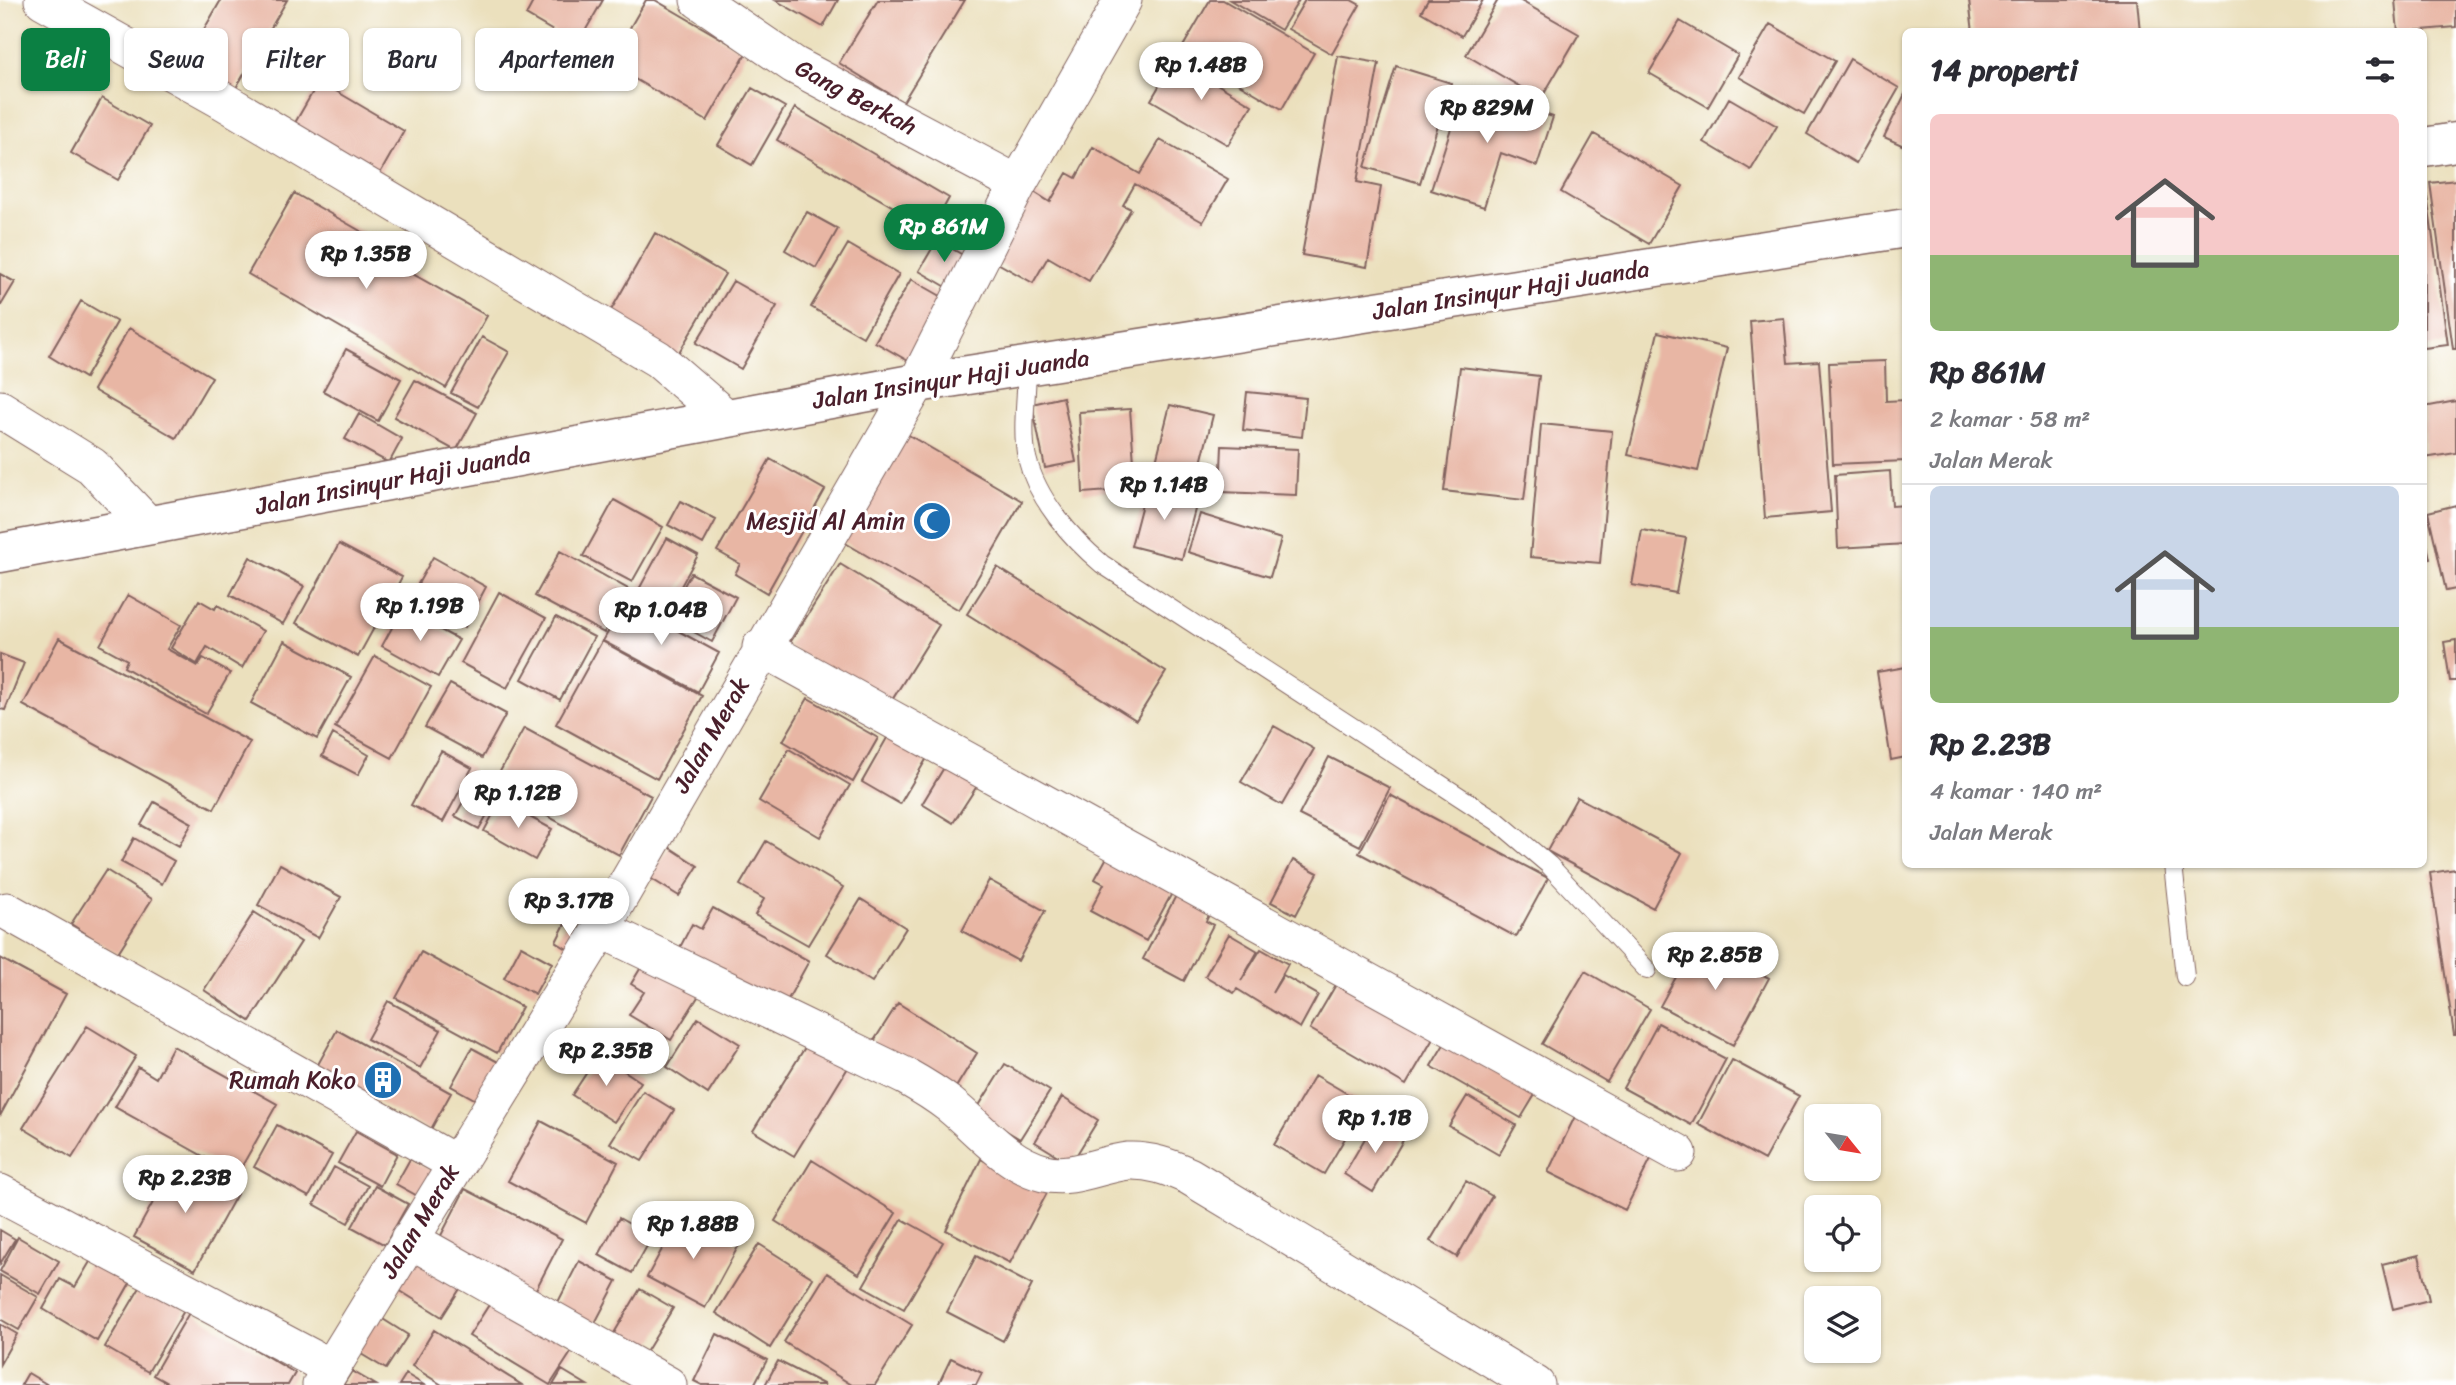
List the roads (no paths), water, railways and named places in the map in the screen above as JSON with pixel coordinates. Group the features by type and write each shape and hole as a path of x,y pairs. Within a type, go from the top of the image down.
{"street":[{"path":"43,0 220,99 658,359 725,417"},
{"name":"Gang Berkah","path":"699,0 794,65 1018,184"},
{"name":"Jalan Merak","path":"326,1376 601,929 761,648 917,383 1018,184 1123,0"},
{"path":"2427,147 2456,142"},
{"name":"Jalan Insinyur Haji Juanda","path":"0,553 917,383 1902,229"},
{"path":"0,409 92,466 148,526"},
{"path":"761,648 1678,1153"},
{"path":"7,911 455,1163"},
{"path":"601,929 905,1076 950,1105 992,1144 1027,1168 1048,1174 1066,1174 1125,1161 1145,1161 1189,1176 1536,1385"},
{"path":"0,1193 326,1376"},
{"path":"409,1239 667,1385"}],"lane":[{"path":"1027,366 1027,460 1047,502 1080,545 1102,564 1497,821 1549,865 1647,970"},
{"path":"2173,868 2185,977"}],"place":[{"name":"Mesjid Al Amin","path":"932,521"},
{"name":"Rumah Koko","path":"383,1080"}]}
